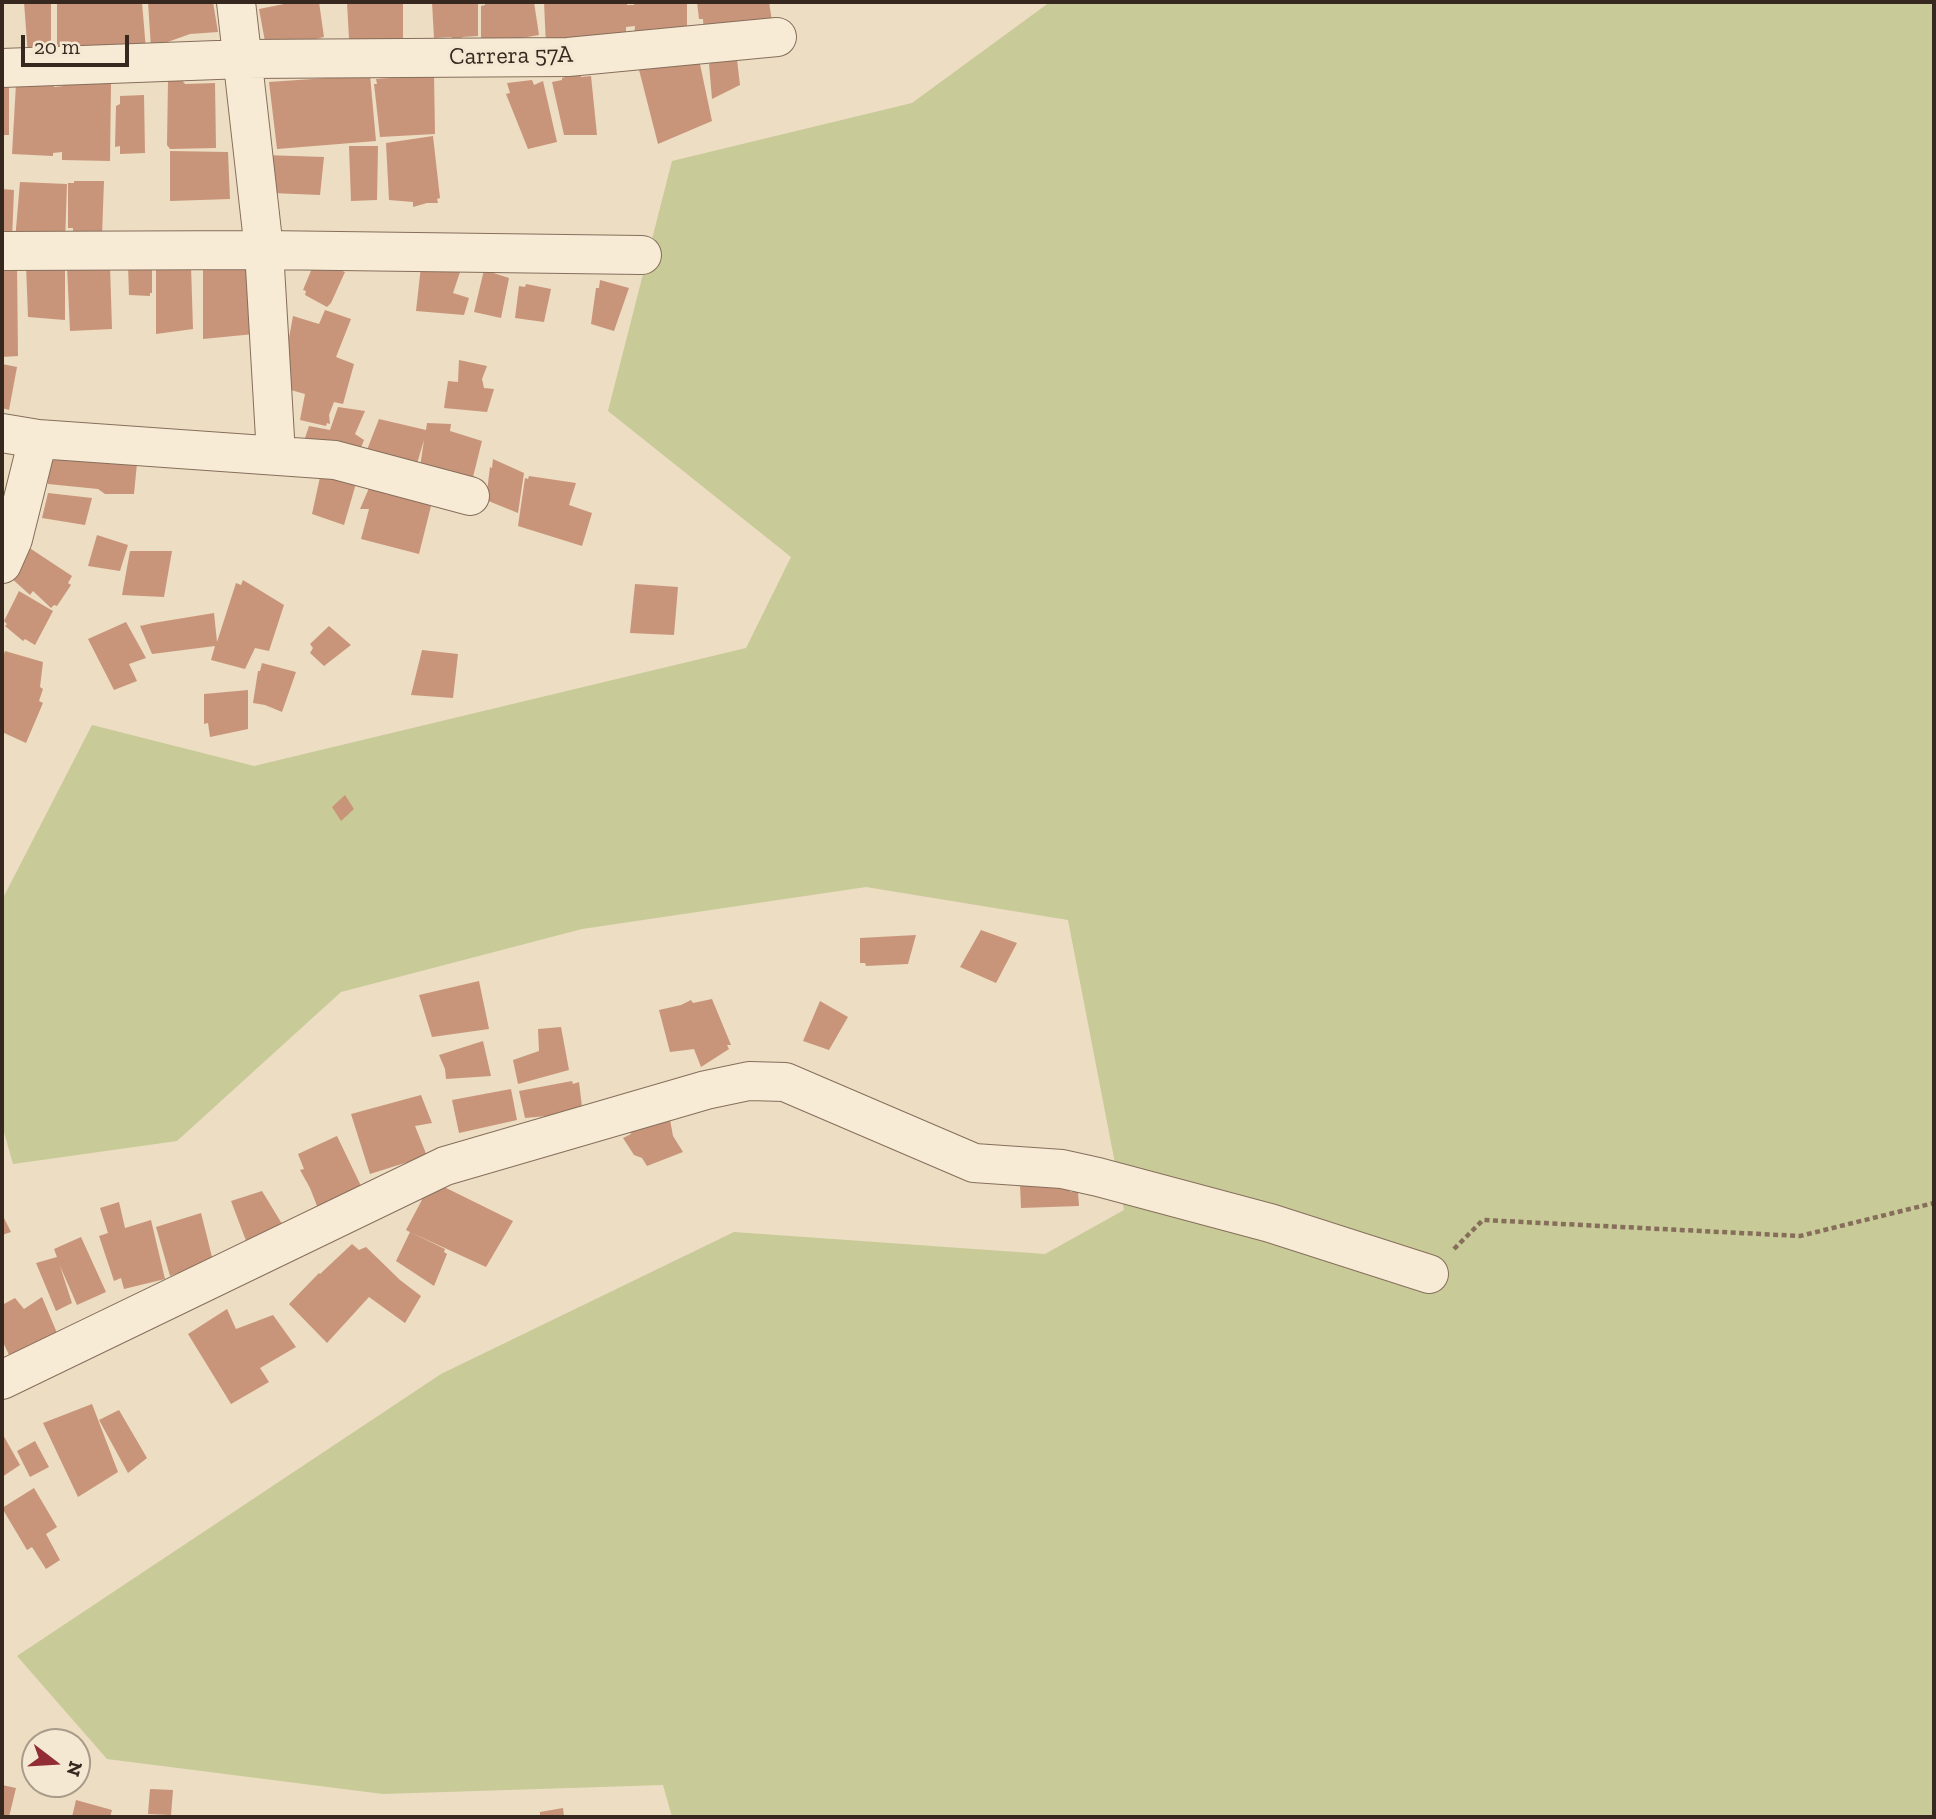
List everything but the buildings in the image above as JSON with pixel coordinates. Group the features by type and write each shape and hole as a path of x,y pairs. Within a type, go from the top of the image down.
{"street":[{"path":"236,2 264,250 276,455"},
{"name":"Carrera 57A","path":"2,68 244,59 568,57 777,37"},
{"path":"2,251 264,250 642,255"},
{"path":"2,564 13,539 20,436 335,460 470,496"},
{"path":"2,1380 445,1166 706,1090 749,1081 785,1082 974,1163 1062,1169 1098,1177 1270,1223 1429,1274"}],"path":[{"path":"1429,1274 1482,1220 1800,1236 1934,1203"}],"green space":[{"path":"1050,2 1934,2 1934,1817 672,1817 663,1785 383,1794 107,1759 91,1741 91,1728 80,1728 17,1656 441,1374 734,1232 1045,1254 1124,1210 1068,920 866,887 582,929 341,992 177,1141 13,1164 2,1125 2,900 92,725 254,766 746,648 791,557 608,411 672,161 912,103"}]}
